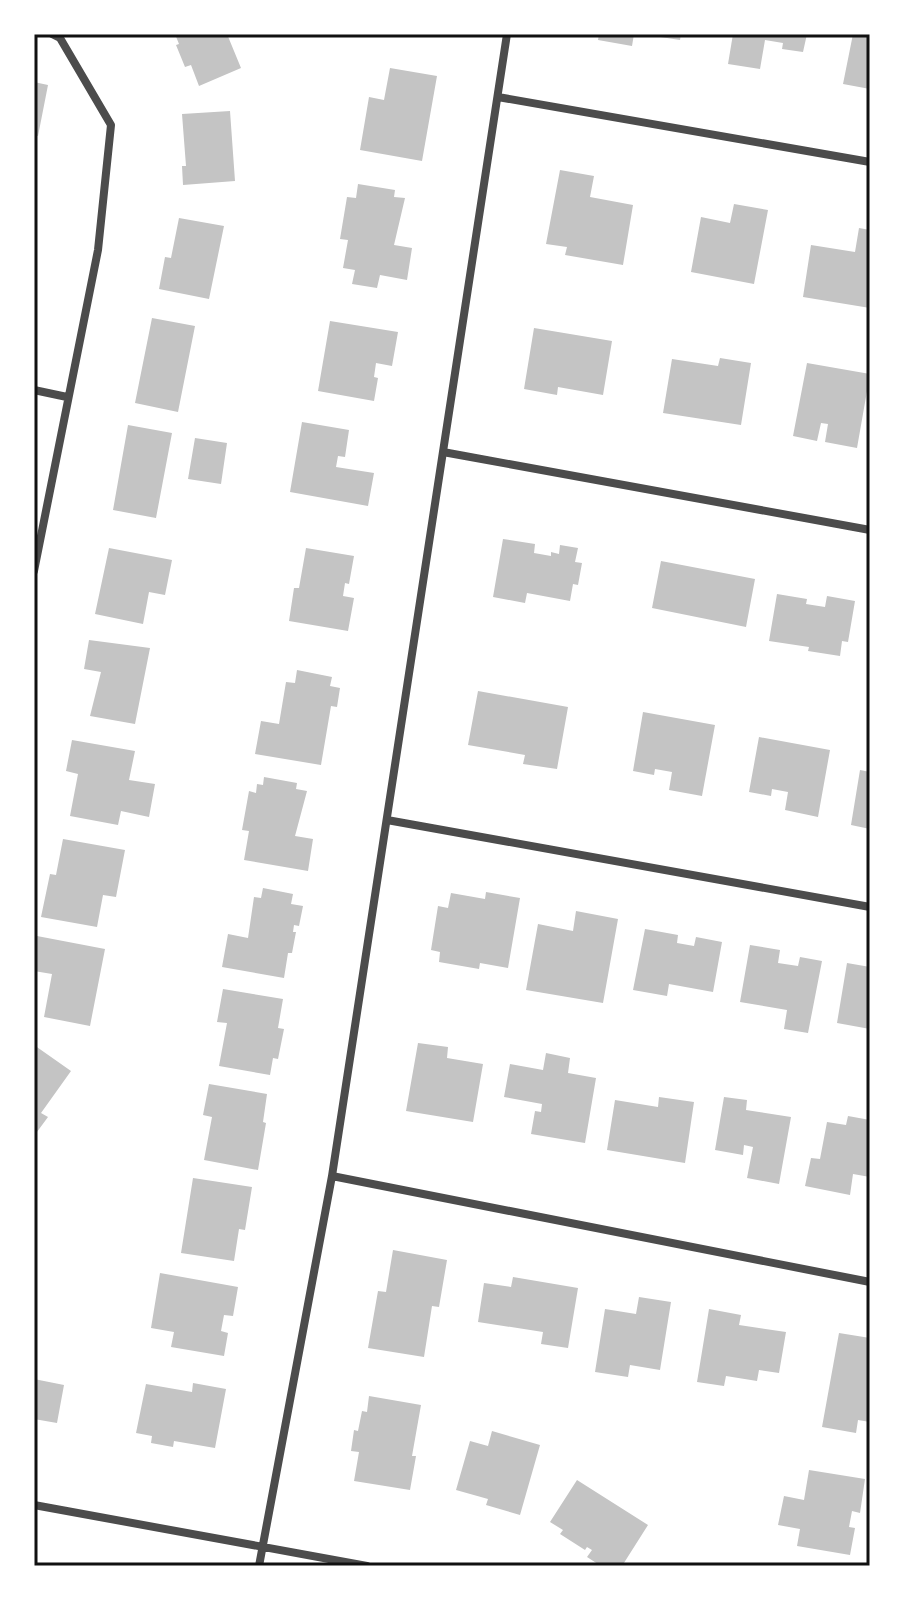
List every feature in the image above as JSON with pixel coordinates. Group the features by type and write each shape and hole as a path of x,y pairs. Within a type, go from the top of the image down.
{"street":[{"path":"34,571 98,250 111,125 60,38 52,34"},
{"path":"259,1566 332,1176 507,34"},
{"path":"498,97 870,162"},
{"path":"34,390 67,397"},
{"path":"443,452 870,530"},
{"path":"387,820 870,907"},
{"path":"332,1176 870,1282"},
{"path":"34,1505 367,1566"}],"building":[{"path":"175,34 227,34 241,68 199,86 191,65 185,67"},
{"path":"599,34 634,34 632,46 598,40"},
{"path":"641,34 681,34 680,40"},
{"path":"733,34 807,34 803,52 782,49 783,43 765,40 760,69 728,64"},
{"path":"853,34 870,34 870,89 843,84"},
{"path":"390,68 437,76 422,161 360,150 369,97 384,100"},
{"path":"34,82 48,85 38,136 34,135"},
{"path":"230,111 235,181 183,185 182,166 186,166 182,114"},
{"path":"560,170 594,176 590,197 633,205 623,265 565,255 567,247 546,244"},
{"path":"358,184 395,190 394,197 405,198 394,245 412,248 407,280 380,275 377,288 352,284 355,270 343,268 348,240 340,239 347,197 356,198"},
{"path":"734,204 768,210 754,284 691,272 701,217 730,223"},
{"path":"179,218 224,226 209,299 159,289 165,257 171,258"},
{"path":"859,228 870,230 870,308 803,297 811,245 855,252"},
{"path":"152,318 195,326 178,412 135,403"},
{"path":"330,321 398,332 392,366 376,363 374,377 378,378 374,401 318,391"},
{"path":"534,328 612,341 603,395 558,387 557,395 524,389"},
{"path":"720,358 751,363 741,425 663,413 672,359 718,366"},
{"path":"807,363 870,374 857,448 825,442 828,424 821,423 817,441 793,436"},
{"path":"302,422 349,430 345,457 338,456 336,467 374,473 368,506 290,492"},
{"path":"128,425 172,433 156,518 113,510"},
{"path":"195,438 227,443 221,484 188,479"},
{"path":"503,539 535,544 534,553 551,556 551,552 559,554 560,545 578,548 575,562 582,563 578,585 573,584 570,601 527,593 525,603 493,597"},
{"path":"109,548 172,560 165,595 149,592 143,624 95,614"},
{"path":"306,548 354,556 349,584 345,583 343,596 354,598 348,631 289,621 294,588 299,588"},
{"path":"661,561 755,579 746,627 652,608"},
{"path":"777,594 807,599 806,604 825,607 827,596 855,601 848,642 842,641 840,656 769,641"},
{"path":"89,640 150,648 135,724 90,716 101,672 84,669"},
{"path":"297,670 332,677 330,686 340,688 337,707 331,706 321,765 255,754 261,721 279,724 286,682 295,683"},
{"path":"478,691 568,707 557,769 523,764 525,755 468,745"},
{"path":"643,712 715,725 702,796 669,790 672,772 655,769 654,775 633,771"},
{"path":"759,737 830,750 818,817 785,810 788,792 772,789 771,796 749,792"},
{"path":"72,740 135,751 129,780 155,784 149,817 121,811 118,825 70,816 78,774 66,771"},
{"path":"860,770 870,772 870,829 851,825"},
{"path":"264,777 297,783 296,789 307,791 295,836 313,839 308,871 244,860 249,831 242,830 249,791 256,793 257,784 263,785"},
{"path":"63,839 125,850 116,897 103,895 97,927 41,917 50,874 56,875"},
{"path":"263,888 293,894 291,904 303,906 299,926 294,925 293,932 296,932 292,953 288,953 284,978 222,967 228,934 248,938 254,897 261,898"},
{"path":"486,892 520,898 508,968 480,963 479,969 439,962 440,952 431,950 438,906 448,908 451,893 485,899"},
{"path":"576,911 618,919 603,1003 526,990 538,924 573,931"},
{"path":"645,929 678,935 677,943 694,946 696,937 722,942 713,992 669,984 667,996 633,990"},
{"path":"37,936 105,949 90,1026 44,1017 52,974 34,971"},
{"path":"750,945 780,950 778,963 798,966 800,957 822,961 808,1033 784,1029 787,1010 740,1002"},
{"path":"847,963 870,967 870,1029 837,1023"},
{"path":"223,989 283,999 278,1028 284,1029 278,1059 273,1058 270,1075 219,1066 227,1023 217,1022"},
{"path":"418,1043 448,1047 447,1058 483,1064 473,1122 406,1111"},
{"path":"34,1045 71,1071 41,1113 48,1117 34,1136"},
{"path":"546,1053 570,1058 568,1073 596,1078 585,1143 531,1134 535,1111 541,1112 542,1104 504,1097 510,1064 543,1070"},
{"path":"209,1084 267,1094 263,1122 266,1123 258,1170 204,1160 212,1117 203,1115"},
{"path":"659,1097 694,1102 685,1163 607,1150 615,1100 658,1107"},
{"path":"724,1097 747,1100 746,1110 791,1117 779,1184 747,1178 753,1147 744,1145 743,1155 715,1150"},
{"path":"848,1116 870,1120 870,1177 853,1174 850,1195 805,1186 811,1158 820,1159 827,1122 846,1125"},
{"path":"193,1178 252,1187 245,1230 239,1229 234,1261 181,1253"},
{"path":"393,1250 447,1260 439,1307 432,1306 424,1357 368,1348 378,1291 386,1292"},
{"path":"160,1273 238,1287 233,1316 224,1315 221,1331 228,1333 224,1356 171,1347 174,1332 151,1328"},
{"path":"513,1277 578,1288 568,1348 541,1344 543,1332 478,1322 484,1283 511,1287"},
{"path":"639,1297 671,1302 660,1370 630,1365 628,1377 595,1372 605,1309 636,1314"},
{"path":"709,1309 741,1315 739,1325 786,1332 779,1373 759,1370 757,1381 726,1376 724,1386 697,1382"},
{"path":"839,1333 870,1338 870,1422 858,1420 856,1433 822,1427"},
{"path":"34,1379 64,1385 57,1423 34,1419"},
{"path":"193,1383 226,1389 215,1448 174,1441 173,1447 151,1443 152,1436 136,1433 146,1384 192,1392"},
{"path":"369,1396 421,1405 410,1490 354,1481 359,1452 351,1451 354,1430 358,1431 362,1411 367,1412"},
{"path":"492,1431 540,1445 520,1515 486,1505 488,1499 456,1490 470,1441 488,1446"},
{"path":"809,1470 865,1479 860,1513 852,1511 849,1527 855,1528 850,1555 797,1546 800,1529 778,1525 784,1496 804,1500"},
{"path":"577,1480 648,1525 622,1566 601,1566 587,1557 592,1550 587,1547 585,1550 560,1534 563,1530 550,1522"}]}
